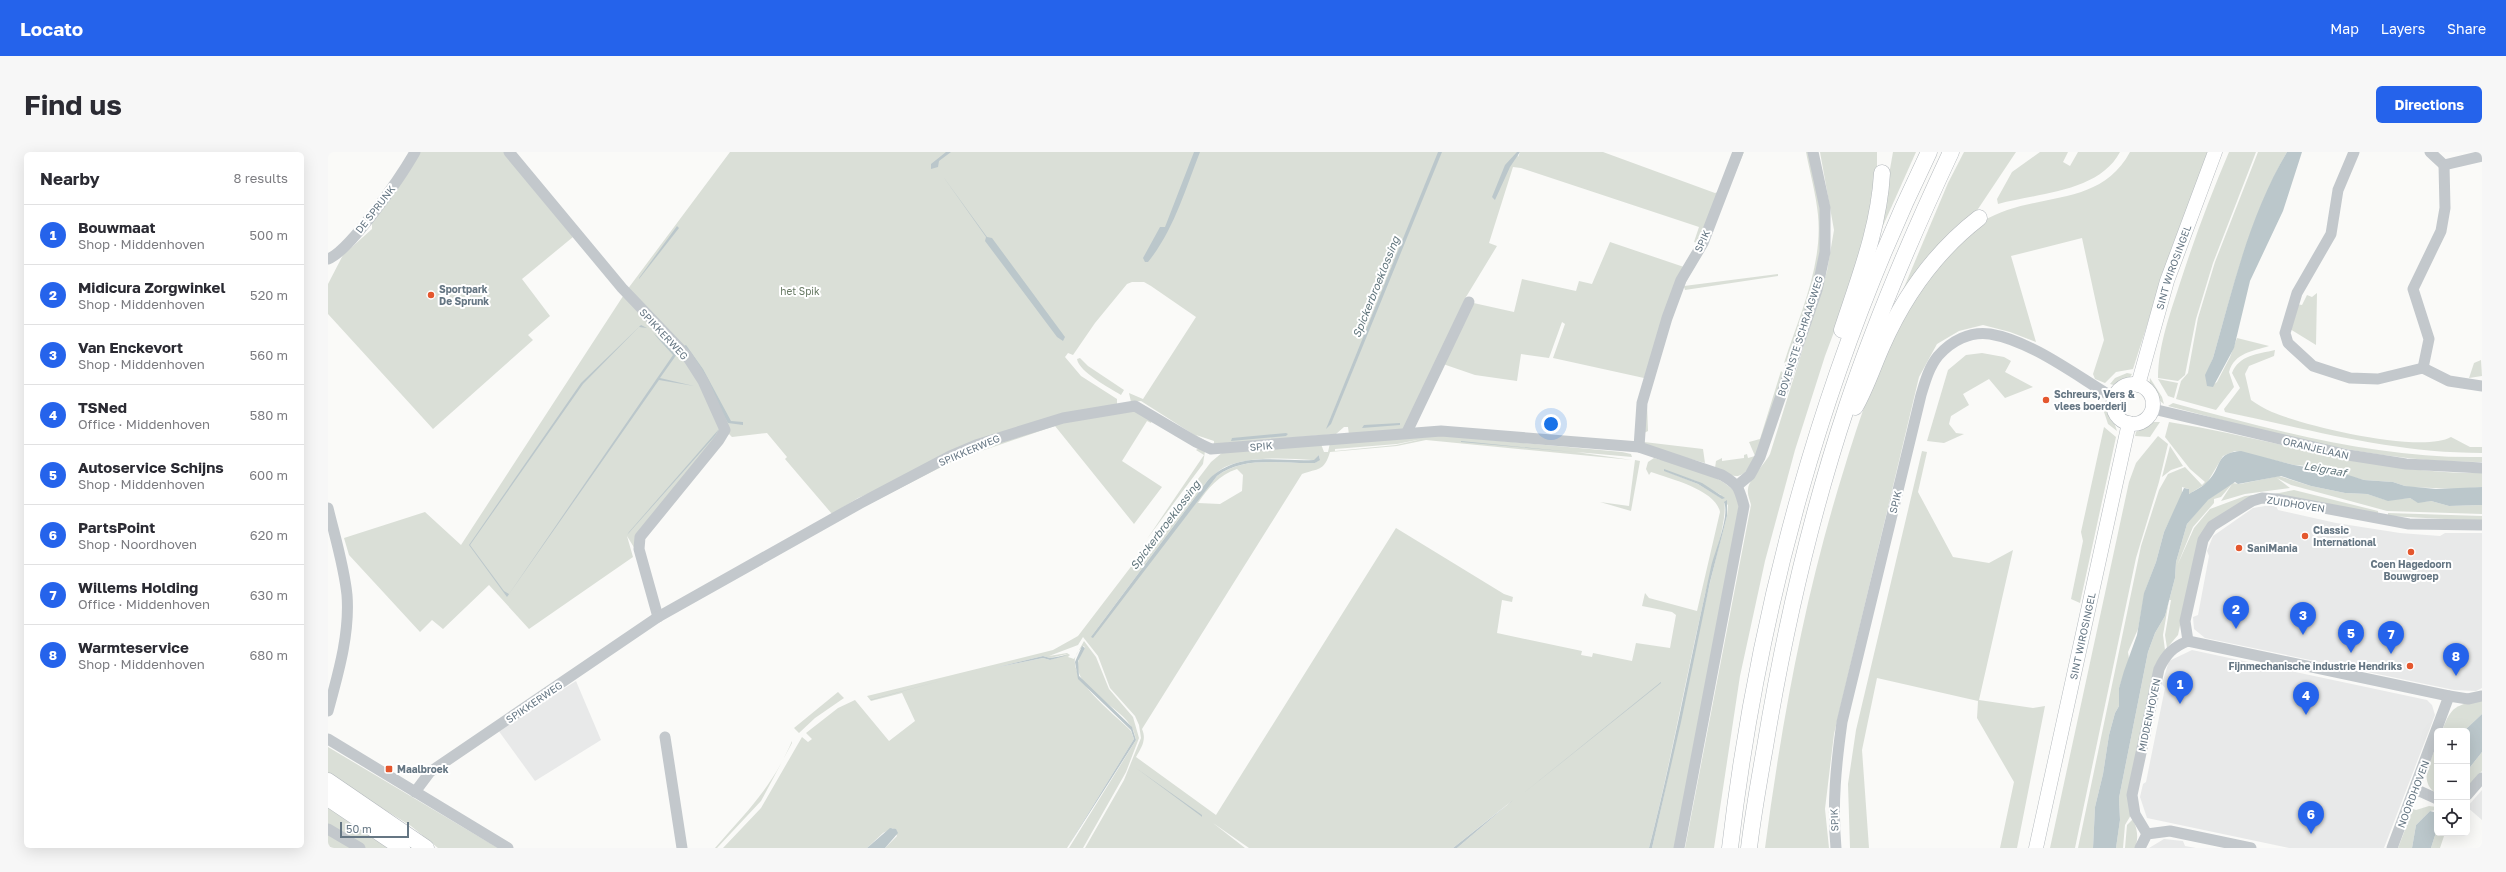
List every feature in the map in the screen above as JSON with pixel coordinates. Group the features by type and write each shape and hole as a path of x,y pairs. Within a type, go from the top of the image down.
{"highway":[{"path":"1730,848 1758,666 1775,587 1826,404 1879,264 1928,152"},
{"path":"1749,848 1779,665 1795,592 1834,446 1861,366 1898,270 1951,152"},
{"path":"1826,404 1828,374 1869,250 1876,220 1882,173"},
{"path":"1834,446 1864,391 1893,322 1909,295 1942,251 1979,218"},
{"path":"328,781 426,848"},
{"path":"328,798 402,848"}],"main road":[{"name":"SINT WIROSINGEL","path":"2138,385 2167,281 2215,152"},
{"path":"2126,385 2138,385 2150,394 2153,409 2146,419 2135,424 2128,423 2120,419 2115,412 2114,398 2121,388 2126,385"},
{"name":"SINT WIROSINGEL","path":"2036,848 2128,423"}],"street":[{"name":"SPIKKERWEG","path":"509,152 622,288 686,356 703,381 722,420 725,430 720,440 640,537 639,549 658,618"},
{"name":"SPIK","path":"1639,447 1642,404 1667,318 1681,280 1702,243 1738,152"},
{"name":"BOVENSTE SCHRAAGWEG","path":"1738,485 1750,475 1760,457 1817,290 1825,252 1826,231 1825,208 1813,152"},
{"path":"2354,152 2338,190 2331,234 2297,293 2285,338 2296,352 2313,366 2350,378 2378,379 2423,368 2449,381 2482,386"},
{"path":"2423,368 2429,339 2413,289 2441,231 2445,208 2444,165 2430,152"},
{"name":"DE SPRUNK","path":"328,260 342,251 393,187 411,153"},
{"path":"2444,165 2482,156"},
{"path":"328,251 328,260"},
{"path":"1407,432 1469,302"},
{"name":"SPIK","path":"1836,848 1833,813 1835,773 1842,722 1921,395 1928,374 1938,356 1953,342 1968,336 1989,334 2035,352 2114,398"},
{"name":"SPIKKERWEG","path":"415,792 430,772 658,618 772,552 950,456 1038,425 1125,407"},
{"name":"SPIK","path":"1125,407 1143,409 1196,442 1211,448 1407,432 1441,431 1639,447 1722,475 1738,485"},
{"name":"ORANJELAAN","path":"2153,409 2368,459 2437,467 2482,468"},
{"path":"1679,848 1744,506 1738,485"},
{"name":"ZUIDHOVEN","path":"2188,642 2185,622 2203,540 2212,526 2252,501 2262,498 2276,499 2409,524 2482,525"},
{"path":"328,508 342,565 347,596 346,634 328,710"},
{"path":"2188,642 2449,696 2468,699 2482,696"},
{"name":"MIDDENHOVEN","path":"2148,834 2135,814 2132,795 2159,669 2165,657 2176,646 2188,642"},
{"name":"NOORDHOVEN","path":"2392,848 2449,696"},
{"path":"665,737 682,848"},
{"path":"328,739 508,848"},
{"path":"2470,792 2482,778"},
{"path":"2415,789 2434,798"},
{"path":"328,829 360,848"},
{"path":"2140,848 2148,834 2170,832 2251,848"}],"shaded area":[{"path":"946,152 951,152 939,161 938,167 931,169 931,164"},
{"path":"1194,152 1200,152 1172,223 1157,250 1148,262 1145,262 1143,258 1160,227 1165,227"},
{"path":"1438,152 1442,152 1331,424 1326,429"},
{"path":"1517,152 1520,152 1510,167 1495,200 1492,197 1505,165"},
{"path":"2287,152 2302,152 2283,211 2250,281 2234,348 2213,387 2207,386 2205,375 2213,358 2243,253 2262,201"},
{"path":"942,175 987,237 992,238 1065,337 1063,341 1057,337 985,241 986,237"},
{"path":"677,226 679,228 639,279 639,278"},
{"path":"641,325 647,328 639,327 583,384 470,545 504,591 509,594 673,355 653,333 677,354 660,378 694,386 659,380 507,597 469,545 581,383"},
{"path":"686,345 703,369 731,421 743,422 743,425 728,423 684,346"},
{"path":"1400,423 1400,425 1362,428 1364,425"},
{"path":"719,429 715,436 627,535 629,532"},
{"path":"1288,434 1286,436 1231,441 1232,438"},
{"path":"1461,441 1573,452 1461,442"},
{"path":"2241,451 2294,465 2342,473 2364,480 2393,482 2405,486 2436,489 2482,487 2482,505 2449,506 2431,501 2418,503 2410,498 2388,501 2367,494 2345,493 2311,486 2281,476 2238,484 2235,482 2208,500 2187,524 2176,562 2175,578 2165,616 2155,633 2148,652 2119,798 2120,820 2116,848 2093,848 2095,807 2103,774 2109,735 2115,713 2119,706 2119,688 2137,635 2144,593 2156,562 2164,532 2184,488 2189,489 2189,494 2201,487 2213,475 2223,457 2232,452"},
{"path":"1319,455 1320,460 1315,463 1251,463 1228,469 1217,476 1093,638 1091,637 1208,480 1232,464 1245,461 1271,459 1314,460"},
{"path":"1664,469 1702,483 1725,498 1722,499 1698,484 1664,471"},
{"path":"1727,500 1727,516 1710,582 1681,722 1652,848 1649,848 1674,743 1711,567 1724,524 1724,502"},
{"path":"2276,506 2278,510 2336,523 2400,533 2440,536 2445,533 2482,533 2482,688 2476,691 2454,690 2205,638 2194,629 2193,617 2198,615 2209,556 2207,551 2213,536 2253,508"},
{"path":"1082,646 1085,648 1078,661 1079,676 1132,727 1136,740 1067,848 1134,739 1131,730 1078,679 1075,662"},
{"path":"2192,650 2427,700 2432,705 2435,715 2384,848 2289,848 2147,818 2140,797 2143,784 2146,782 2165,688 2162,684 2169,661"},
{"path":"1068,655 1050,660 1043,658 994,668 1043,656 1050,658"},
{"path":"576,681 601,740 535,781 498,730"},
{"path":"1661,682 1661,683 1520,796"},
{"path":"2482,714 2482,752 2470,767 2470,728 2467,728"},
{"path":"1136,768 1202,815 1202,817 1201,816"},
{"path":"2482,790 2482,820 2470,810 2470,804"},
{"path":"1507,806 1457,848 1453,848"},
{"path":"2430,811 2434,812 2435,836 2431,848 2412,848 2416,825"},
{"path":"890,828 896,829 898,833 885,848 867,848"},
{"path":"2164,839 2183,841 2185,846 2196,848 2149,848"}],"green space":[{"name":"Sportpark De Sprunk","path":"417,152 505,152 573,237 522,279 550,316 528,335 533,340 433,429 328,314 328,284 343,255 372,229 372,223"},
{"name":"het Spik","path":"730,152 1517,152 1518,157 1520,152 1603,152 1715,193 1718,192 1700,244 1694,242 1699,227 1521,168 1513,167 1489,243 1497,246 1466,297 1405,429 1349,435 1348,427 1344,427 1336,434 1214,444 1214,441 1196,435 1206,441 1199,438 1141,401 1131,402 1129,393 1143,399 1196,317 1144,282 1132,282 1127,284 1095,323 1073,355 1068,353 1065,357 1081,376 1117,399 1117,404 1050,418 858,498 832,514 785,459 787,457 767,433 732,437 729,434 645,524 638,554 627,536 633,557 529,629 489,585 443,629 432,620 420,632 349,555 344,538 425,512 461,545 627,290"},
{"path":"1742,152 1744,152 1709,236 1684,286 1778,274 1778,276 1685,290 1683,284 1703,243"},
{"path":"1806,152 1808,152 1820,204 1822,225 1821,252 1815,283 1790,359 1784,363 1803,309 1813,272 1819,234 1818,215"},
{"path":"1820,152 1877,152 1877,184 1862,257 1825,356 1795,450 1765,561 1740,676 1714,848 1685,848 1751,505 1748,489 1754,476 1770,454 1827,271 1834,230"},
{"path":"1893,152 1916,152 1878,237"},
{"path":"1964,152 2016,152 1972,218 1892,316 1948,183"},
{"path":"2040,152 2068,152 2063,162 2070,166 2078,152 2120,152 2110,165 2098,175 2083,183 2066,189 1998,204 1997,199 2012,172"},
{"path":"2130,152 2208,152 2171,250 2133,369 2116,372 2105,383 2095,379 2093,374 2104,340 2082,238 2011,256 2036,342 2010,332 1983,325 1959,331 1937,344 1919,377 1834,734 1825,809 1829,848 1765,848 1779,751 1797,655 1818,560 1845,466 1867,398 1894,332 1905,310 1917,289 1927,276 1982,222 2001,212 2021,206 2082,192 2100,183 2116,171"},
{"path":"2229,152 2256,152 2213,263 2196,319 2185,375 2178,381 2158,378 2160,353 2169,316 2186,264"},
{"path":"2258,152 2287,152 2263,202 2235,279 2213,358 2206,375 2208,384 2213,385 2217,382 2230,357 2237,338 2269,346 2251,351 2235,361 2229,372 2234,387 2216,410 2176,399 2181,381 2188,373 2198,318 2215,262"},
{"path":"1610,242 1684,267 1644,378 1553,358 1565,324 1562,322 1549,358 1521,354 1517,381 1475,375 1443,364 1469,302 1514,312 1522,279 1576,291 1579,281 1592,284"},
{"path":"2317,293 2316,345 2290,329 2296,304 2302,305 2307,295 2312,297"},
{"path":"2275,350 2274,356 2249,366 2245,374 2251,400 2269,411 2335,431 2390,440 2415,442 2436,441 2451,437 2470,447 2482,447 2482,453 2449,452 2384,445 2225,412 2224,409 2240,388 2232,373 2239,362 2256,354"},
{"path":"1982,353 2004,357 2011,361 2005,372 2033,387 2005,398 1989,379 1963,394 1969,405 1951,416 1949,424 1956,433 1964,434 1944,443 1927,441 1948,370 1966,355"},
{"path":"1080,358 1088,366 1124,390 1121,395 1083,369 1077,359"},
{"path":"2481,360 2482,376 2469,378 2474,363"},
{"path":"1781,371 1785,375 1773,415 1761,448 1754,461 1746,471 1738,476 1729,475 1715,468 1716,461 1722,458 1722,461 1744,458 1744,455 1747,454 1748,458 1755,456 1749,442 1760,439"},
{"path":"2127,373 2132,374 2126,381 2117,385 2110,384 2115,378"},
{"path":"2150,378 2162,397 2164,404 2153,392 2150,385"},
{"path":"2158,379 2178,383 2174,398 2168,396"},
{"path":"2101,403 2109,406 2117,431 2108,424"},
{"path":"2173,403 2326,441 2404,453 2482,457 2482,462 2442,461 2363,452 2285,436 2168,406"},
{"path":"1647,404 1648,431 1644,433 1644,442 1703,449 1705,463 1644,446 1642,425 1645,406"},
{"path":"1135,411 1152,420 1151,423 1147,421 1122,461 1162,487 1134,524 1055,426 955,460 838,520 958,456 1056,423"},
{"path":"2151,422 2160,422 2150,437 2135,436 2136,432"},
{"path":"2169,422 2364,462 2442,472 2482,473 2482,487 2458,489 2408,487 2393,482 2364,480 2309,466 2294,465 2235,451 2223,456 2207,483 2189,494 2189,489 2182,487 2182,495 2164,532 2156,562 2145,591 2138,629 2128,652 2129,659 2119,688 2119,706 2115,713 2109,735 2103,774 2095,807 2093,848 2078,848 2141,546 2159,490 2168,474 2185,467 2202,485 2205,482 2190,469 2165,437"},
{"path":"2104,427 2116,437 2080,603 2071,599 2083,541 2081,532"},
{"path":"1438,435 1622,452 1631,454 1632,457 1576,452 1632,460 1426,440 1397,446 1330,452 1323,466 1316,470 1302,474 1142,729 1144,740 1136,757 1216,815 1396,528 1504,594 1513,597 1512,602 1502,600 1497,633 1582,651 1581,655 1592,657 1593,653 1632,661 1636,643 1670,648 1676,615 1672,612 1642,606 1645,593 1649,598 1697,611 1720,512 1717,504 1710,497 1692,486 1651,472 1649,475 1646,469 1648,462 1654,458 1706,473 1732,489 1739,506 1676,848 1652,848 1706,598 1727,516 1728,505 1724,502 1724,521 1704,599 1664,786 1649,848 1457,848 1513,800 1453,848 1249,848 1213,823 1245,848 1085,848 1124,780 1141,738 1139,725 1135,716 1110,688 1098,656 1083,637 1078,645 1049,656 1067,653 1070,655 1068,657 1074,659 1076,656 1075,666 1080,678 1101,703 1131,731 1134,739 1067,848 885,848 897,836 893,828 883,833 867,848 723,848 761,808 802,737 808,742 812,739 806,733 838,708 855,700 889,741 915,721 902,693 871,701 867,696 1053,650 1078,636 1211,462 1223,452 1321,444 1324,452 1328,452 1330,443","holes":["1422,439 1396,445 1335,451 1335,449 1397,444","1319,455 1320,459 1315,463 1264,462 1239,465 1228,469 1217,476 1091,637 1208,480 1218,471 1234,463 1256,459 1280,458 1316,460","1237,469 1243,475 1242,491 1220,504 1198,503 1219,478","1663,470 1696,481 1721,495 1721,498 1698,484","1067,654 1050,660 1043,658 994,668 1043,656 1050,658"]},
{"path":"2158,436 2168,444 2159,482 2136,558 2075,848 2050,848 2129,482 2136,463"},
{"path":"2170,446 2183,466 2171,470 2162,477"},
{"path":"1199,448 1205,451 1203,464 1147,539 1204,455 1196,450"},
{"path":"1922,451 1927,452 1918,492 1953,557 1989,563 2013,550 1979,700 2033,708 2045,706 2017,848 2000,848 2014,782 1977,718 1978,701 1877,678 1862,750 1869,848 1850,848 1848,784 1856,730"},
{"path":"1635,460 1640,461 1631,511 1600,502 1629,506"},
{"path":"2279,476 2311,486 2345,493 2367,494 2386,500 2410,498 2417,502 2431,501 2449,506 2482,505 2482,514 2387,511 2291,485 2277,478 2290,488 2245,494 2221,501 2232,484 2221,497 2214,499 2214,503 2193,527 2177,566 2194,528 2210,509 2245,496 2254,495 2197,547 2178,635 2167,648 2165,635 2171,600 2169,600 2175,578 2176,562 2187,524 2206,501 2232,483 2240,484"},
{"path":"2294,490 2378,511 2378,514 2274,494"},
{"path":"2388,513 2482,516 2482,521 2388,516"},
{"path":"2169,602 2163,635 2165,650 2155,665 2131,815 2125,825 2123,848 2116,848 2120,820 2119,798 2148,652 2155,633 2165,616"},
{"path":"1084,641 1096,657 1109,689 1133,717 1139,738 1126,772 1083,848 1069,848 1136,740 1133,729 1125,719 1093,692 1084,682 1079,672 1078,661 1085,648 1084,646 1076,655"},
{"path":"838,692 844,698 815,718 799,733 794,728"},
{"path":"2482,700 2482,714 2467,728 2443,728 2448,716 2460,705"},
{"path":"328,747 498,848 438,848 411,826 328,775"},
{"path":"2434,752 2434,792 2428,783 2427,770"},
{"path":"2482,752 2482,771 2470,785 2470,767"},
{"path":"776,773 761,801 717,848 715,848 748,810"},
{"path":"328,797 413,848 328,848"},
{"path":"2429,806 2434,807 2434,810 2430,811 2416,825 2412,848 2398,848 2413,809 2416,810"},
{"path":"2133,819 2137,833 2135,848 2125,848 2127,825"},
{"path":"2435,836 2444,836 2440,848 2431,848"}],"place":[{"name":"Sportpark De Sprunk","path":"431,295"},
{"name":"Schreurs, Vers & vlees boerderij","path":"2046,400"},
{"name":"Classic International","path":"2305,536"},
{"name":"SaniMania","path":"2239,548"},
{"name":"Coen Hagedoorn Bouwgroep","path":"2411,552"},
{"name":"Midicura Zorgwinkel","path":"2236,629"},
{"name":"Van Enckevort","path":"2303,635"},
{"name":"Autoservice Schijns","path":"2351,653"},
{"name":"Willems Holding","path":"2391,654"},
{"name":"Fijnmechanische industrie Hendriks","path":"2410,666"},
{"name":"Warmteservice","path":"2456,676"},
{"name":"Bouwmaat","path":"2180,704"},
{"name":"TSNed","path":"2306,715"},
{"name":"Maalbroek","path":"389,769"},
{"name":"PartsPoint","path":"2311,834"}],"water label":[{"name":"Spickerbroeklossing","path":"1376,287"},
{"name":"Leigraaf","path":"2325,469"},
{"name":"Spickerbroeklossing","path":"1165,525"}]}
